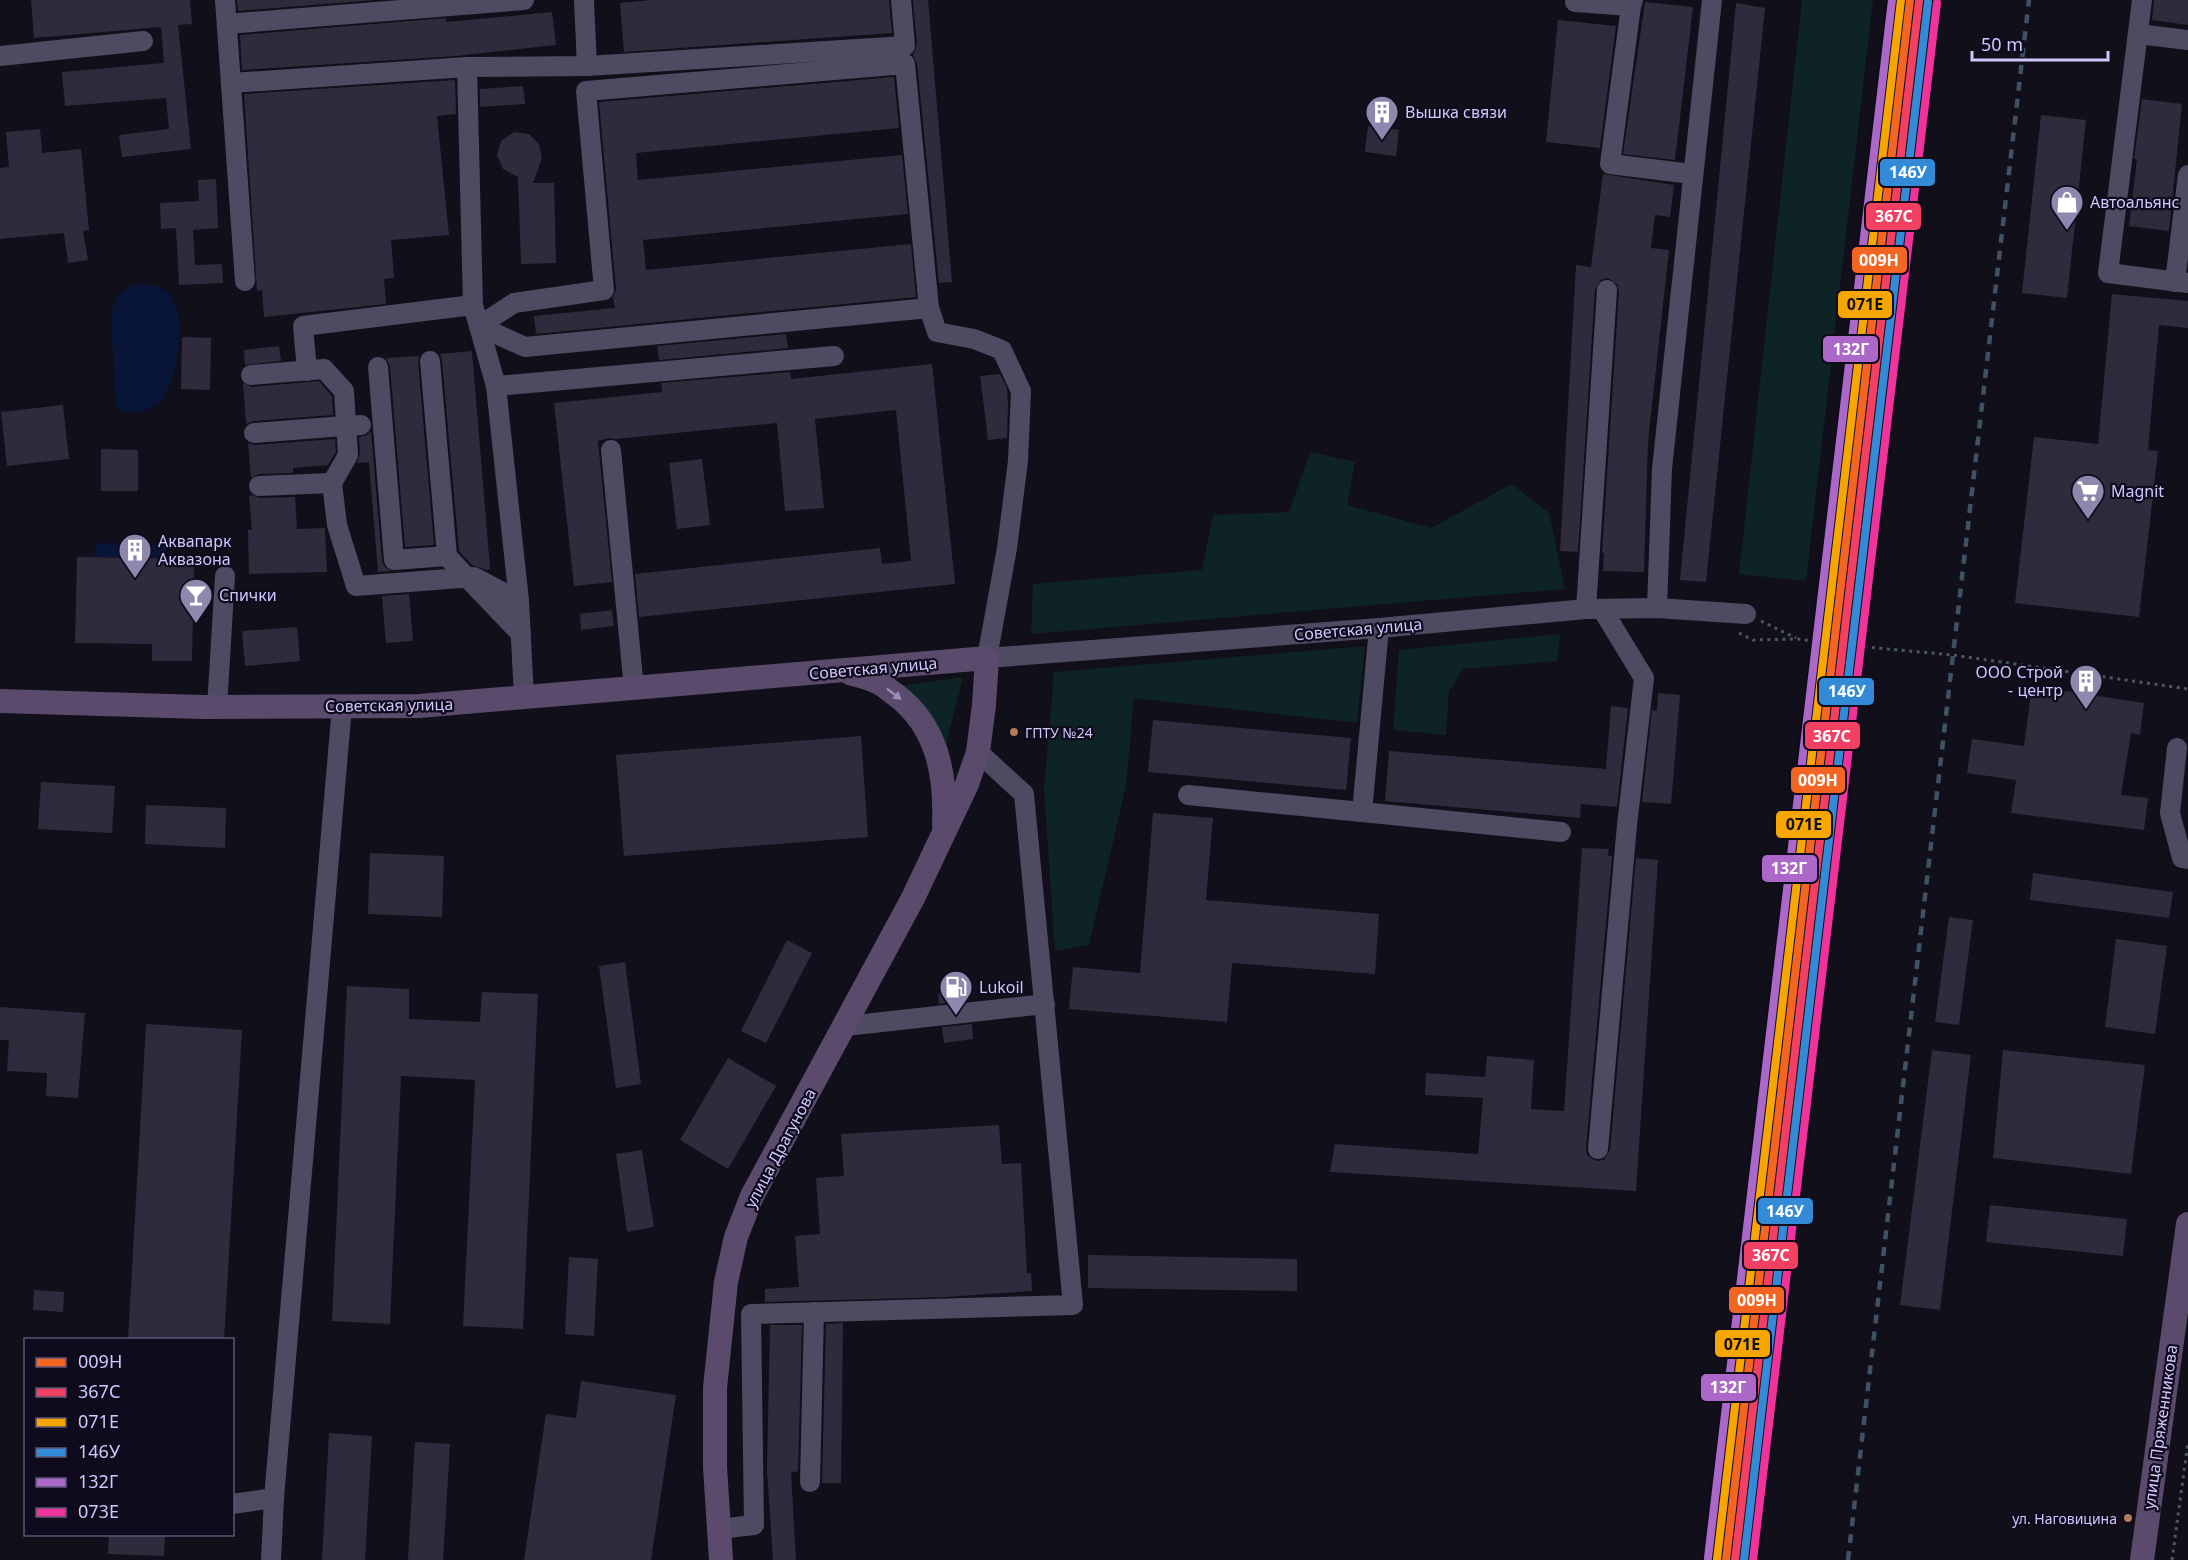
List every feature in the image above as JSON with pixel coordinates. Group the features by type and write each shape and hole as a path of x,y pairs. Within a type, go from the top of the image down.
{"main road":[{"name":"Советская улица","path":"0,701 104,706 419,706 987,657"},
{"name":"улица Драгунова","path":"722,1560 715,1467 715,1388 726,1282 736,1237 752,1196 846,1026 944,836 967,784 978,752 987,657"},
{"path":"842,671 878,682 904,702 926,726 941,762 945,795 944,836"},
{"name":"улица Пряженникова","path":"2142,1560 2188,1224"}],"street":[{"path":"225,0 245,281"},
{"path":"227,24 524,0"},
{"path":"584,0 587,66"},
{"path":"231,83 467,67 587,66 905,46 901,0"},
{"path":"1575,0 1575,2 1632,3 1610,164 1692,174"},
{"path":"1657,608 1662,469 1712,0"},
{"path":"2142,0 2108,273 2182,282 2188,175"},
{"path":"2138,34 2188,40"},
{"path":"0,56 143,41"},
{"path":"479,326 514,303 604,290 586,91 904,64 929,308 937,332 974,339 1002,350 1021,391 1017,472 1007,548 987,657"},
{"path":"467,67 473,305 496,386 519,601 524,698"},
{"path":"1598,1149 1627,825 1644,678 1594,609 1607,290"},
{"path":"306,371 303,326 473,305"},
{"path":"479,326 525,347 929,308"},
{"path":"496,386 834,357"},
{"path":"430,361 451,560 521,634"},
{"path":"378,367 394,560 451,560"},
{"path":"250,375 324,369 344,392 348,455 332,483 337,525 356,586 474,577 519,601"},
{"path":"254,433 382,423"},
{"path":"611,450 634,689"},
{"path":"259,486 332,483"},
{"path":"210,707 225,576"},
{"name":"Советская улица","path":"987,657 1379,628 1594,609 1657,608 1746,614"},
{"path":"1362,812 1379,628"},
{"path":"271,1560 274,1498 342,706"},
{"path":"2177,748 2170,813 2182,858 2188,859"},
{"path":"719,1529 753,1525 751,1314 1073,1305 1024,794 978,752"},
{"path":"1188,795 1561,832"},
{"path":"846,1026 1045,1004"},
{"path":"810,1482 814,1312"},
{"path":"234,1504 274,1498"}],"path":[{"path":"1746,614 1798,639"},
{"path":"1732,629 1753,640 1798,639 1953,655 2188,689"},
{"path":"2172,1560 2188,1442"}],"green space":[{"path":"1802,0 1873,0 1806,581 1739,574"},
{"path":"1310,452 1355,462 1347,505 1431,528 1512,484 1549,513 1565,589 1031,634 1033,584 1202,570 1213,515 1289,512"},
{"path":"1560,634 1557,661 1463,669 1449,691 1446,735 1393,730 1399,650"},
{"path":"1365,646 1357,723 1134,698 1126,786 1089,945 1055,951 1044,789 1054,672"},
{"path":"963,677 943,756 898,686"}],"water":[{"path":"133,285 160,287 170,294 179,317 179,348 172,379 161,401 150,409 126,413 117,407 115,401 111,315 120,294"},
{"path":"95,543 167,545 166,559 94,557"}],"building":[{"path":"31,0 190,0 192,24 178,25 191,149 122,157 119,135 169,129 166,98 65,106 62,72 164,63 161,27 34,38"},
{"path":"237,0 375,0 238,11"},
{"path":"651,0 889,0 892,33 624,52 620,3"},
{"path":"913,0 928,0 952,282 939,283 917,63 913,55 917,45"},
{"path":"2154,0 2188,0 2188,25 2152,20"},
{"path":"1645,2 1693,7 1675,160 1623,154"},
{"path":"1736,3 1765,8 1706,582 1680,580"},
{"path":"552,12 556,45 456,56 242,70 240,35 446,18 446,22"},
{"path":"1558,20 1616,26 1600,148 1546,142"},
{"path":"894,77 899,128 636,153 638,180 902,155 908,214 643,240 646,270 911,244 916,297 536,334 534,316 615,308 613,297 616,289 599,102"},
{"path":"455,80 456,114 437,116 449,235 391,240 394,278 384,279 386,304 264,317 262,290 257,291 244,94"},
{"path":"523,86 525,104 480,107 480,89"},
{"path":"2142,99 2182,104 2169,231 2129,226 2137,159 2134,159"},
{"path":"2041,115 2086,120 2067,298 2022,293"},
{"name":"Вышка связи","path":"1368,126 1399,130 1396,156 1365,152"},
{"path":"40,129 42,153 81,149 89,230 83,231 88,260 68,263 64,233 0,239 0,168 9,167 6,132"},
{"path":"514,132 529,134 539,144 542,158 533,183 554,183 556,263 521,264 518,177 503,169 497,155 501,141"},
{"path":"1603,174 1674,185 1670,217 1655,215 1651,248 1669,250 1648,442 1644,572 1603,571 1604,553 1602,553 1619,291 1617,284 1608,278 1601,280 1595,289 1578,552 1560,551 1576,265 1591,267"},
{"path":"216,179 218,228 193,230 195,265 222,264 223,283 179,285 176,228 161,229 160,203 199,201 198,180"},
{"name":"Magnit","path":"2112,294 2188,301 2188,328 2159,325 2148,450 2158,451 2139,617 2015,603 2034,437 2098,444"},
{"path":"786,334 788,348 659,360 657,346"},
{"path":"182,337 211,338 210,390 181,389"},
{"path":"279,346 281,361 245,365 244,350"},
{"path":"472,351 490,569 486,570 472,565 459,551 440,354"},
{"path":"419,356 434,545 405,547 390,366 386,358"},
{"path":"932,364 955,584 639,617 635,574 880,548 882,564 911,561 896,410 815,419 824,508 785,511 777,423 609,438 598,441 612,582 574,586 554,403 662,392 661,383 790,372 791,379"},
{"path":"1000,374 1007,388 1007,438 988,440 980,376"},
{"path":"319,381 332,396 333,415 253,421 246,424 243,383 252,387"},
{"path":"63,405 69,459 7,466 1,412"},
{"path":"371,431 382,561 391,571 378,572 369,462 357,463 360,454 359,437"},
{"path":"335,439 336,452 328,465 293,468 293,473 259,474 251,478 248,443 255,445"},
{"path":"101,449 138,450 138,491 101,491"},
{"path":"702,459 710,525 677,529 669,463"},
{"path":"249,496 260,498 295,497 297,529 325,528 327,572 249,574 248,530 252,530"},
{"path":"77,557 194,559 192,661 152,661 152,644 75,643"},
{"path":"409,594 413,641 386,643 382,596"},
{"path":"612,610 614,626 581,630 580,614"},
{"path":"297,627 300,661 245,666 242,631"},
{"path":"2032,686 2144,703 2140,735 2131,733 2121,795 2148,798 2144,830 2011,813 2016,780 1967,773 1972,739 2024,746"},
{"path":"1658,693 1680,695 1671,804 1642,802 1652,710 1657,711"},
{"path":"1611,706 1628,708 1617,807 1581,804 1580,818 1385,801 1389,751 1606,769"},
{"path":"1153,720 1351,738 1346,790 1148,772"},
{"path":"861,736 868,837 624,856 616,755"},
{"path":"41,782 115,786 112,833 38,829"},
{"path":"146,805 226,808 225,848 145,844"},
{"path":"1153,813 1213,818 1206,900 1379,914 1375,974 1232,963 1227,1022 1069,1009 1073,967 1140,973"},
{"path":"1582,848 1609,849 1608,856 1612,856 1586,1148 1587,1155 1596,1161 1604,1160 1610,1150 1636,858 1658,860 1636,1191 1330,1172 1335,1144 1478,1154 1483,1098 1425,1095 1426,1073 1485,1077 1487,1056 1534,1060 1531,1109 1564,1111"},
{"path":"370,853 444,856 442,917 368,914"},
{"path":"2033,873 2173,892 2169,918 2030,900"},
{"path":"1949,917 1973,920 1959,1025 1935,1022"},
{"path":"2116,939 2167,946 2155,1034 2105,1027"},
{"path":"787,940 812,953 766,1043 741,1031"},
{"path":"625,962 641,1084 616,1088 599,966"},
{"path":"347,986 409,989 409,1019 480,1022 482,992 538,994 523,1329 463,1326 475,1080 401,1076 390,1324 332,1321"},
{"path":"968,990 969,1000 939,1004 938,993"},
{"path":"0,1007 85,1013 78,1098 46,1096 47,1073 7,1071 9,1040 0,1040"},
{"path":"146,1024 242,1030 224,1338 128,1338"},
{"path":"972,1024 973,1039 944,1043 942,1027"},
{"path":"1932,1050 1971,1055 1940,1310 1900,1305"},
{"path":"2003,1050 2145,1065 2131,1174 1993,1158"},
{"path":"728,1058 776,1086 728,1169 680,1140"},
{"path":"999,1125 1002,1164 1021,1163 1027,1273 1031,1273 1032,1291 946,1297 765,1302 765,1289 799,1287 795,1236 820,1234 816,1178 844,1176 841,1134"},
{"path":"642,1150 654,1227 627,1232 616,1154"},
{"path":"1990,1205 2127,1219 2123,1256 1986,1242"},
{"path":"1088,1255 1297,1259 1297,1291 1088,1288"},
{"path":"569,1257 598,1259 594,1336 565,1334"},
{"path":"34,1290 64,1292 63,1312 33,1310"},
{"path":"843,1323 841,1483 822,1483 826,1324"},
{"path":"770,1325 802,1325 798,1471 791,1473 796,1560 773,1560 767,1470"},
{"path":"581,1381 676,1395 651,1560 524,1560 546,1414 576,1418"},
{"path":"329,1433 372,1436 365,1560 322,1560"},
{"path":"415,1442 450,1444 443,1560 408,1560"},
{"path":"109,1536 165,1536 164,1556 108,1554"}],"railway":[{"path":"1848,1560 2029,0"}],"transit line":[{"name":"132Г","path":"1708,1558 1892,0"},
{"name":"071Е","path":"1717,1559 1901,0"},
{"name":"009Н","path":"1726,1560 1910,0"},
{"name":"367С","path":"1735,1560 1919,1"},
{"name":"146У","path":"1744,1560 1928,2"},
{"name":"073Е","path":"1753,1560 1937,3"}],"place":[{"name":"Вышка связи","path":"1382,141"},
{"name":"Автоальянс","path":"2067,231"},
{"name":"Magnit","path":"2088,520"},
{"name":"Аквапарк Аквазона","path":"135,579"},
{"name":"Спички","path":"196,624"},
{"name":"ООО Строй - центр","path":"2086,710"},
{"name":"ГПТУ №24","path":"1014,732"},
{"name":"Lukoil","path":"956,1016"},
{"name":"ул. Наговицина","path":"2128,1518"}]}
